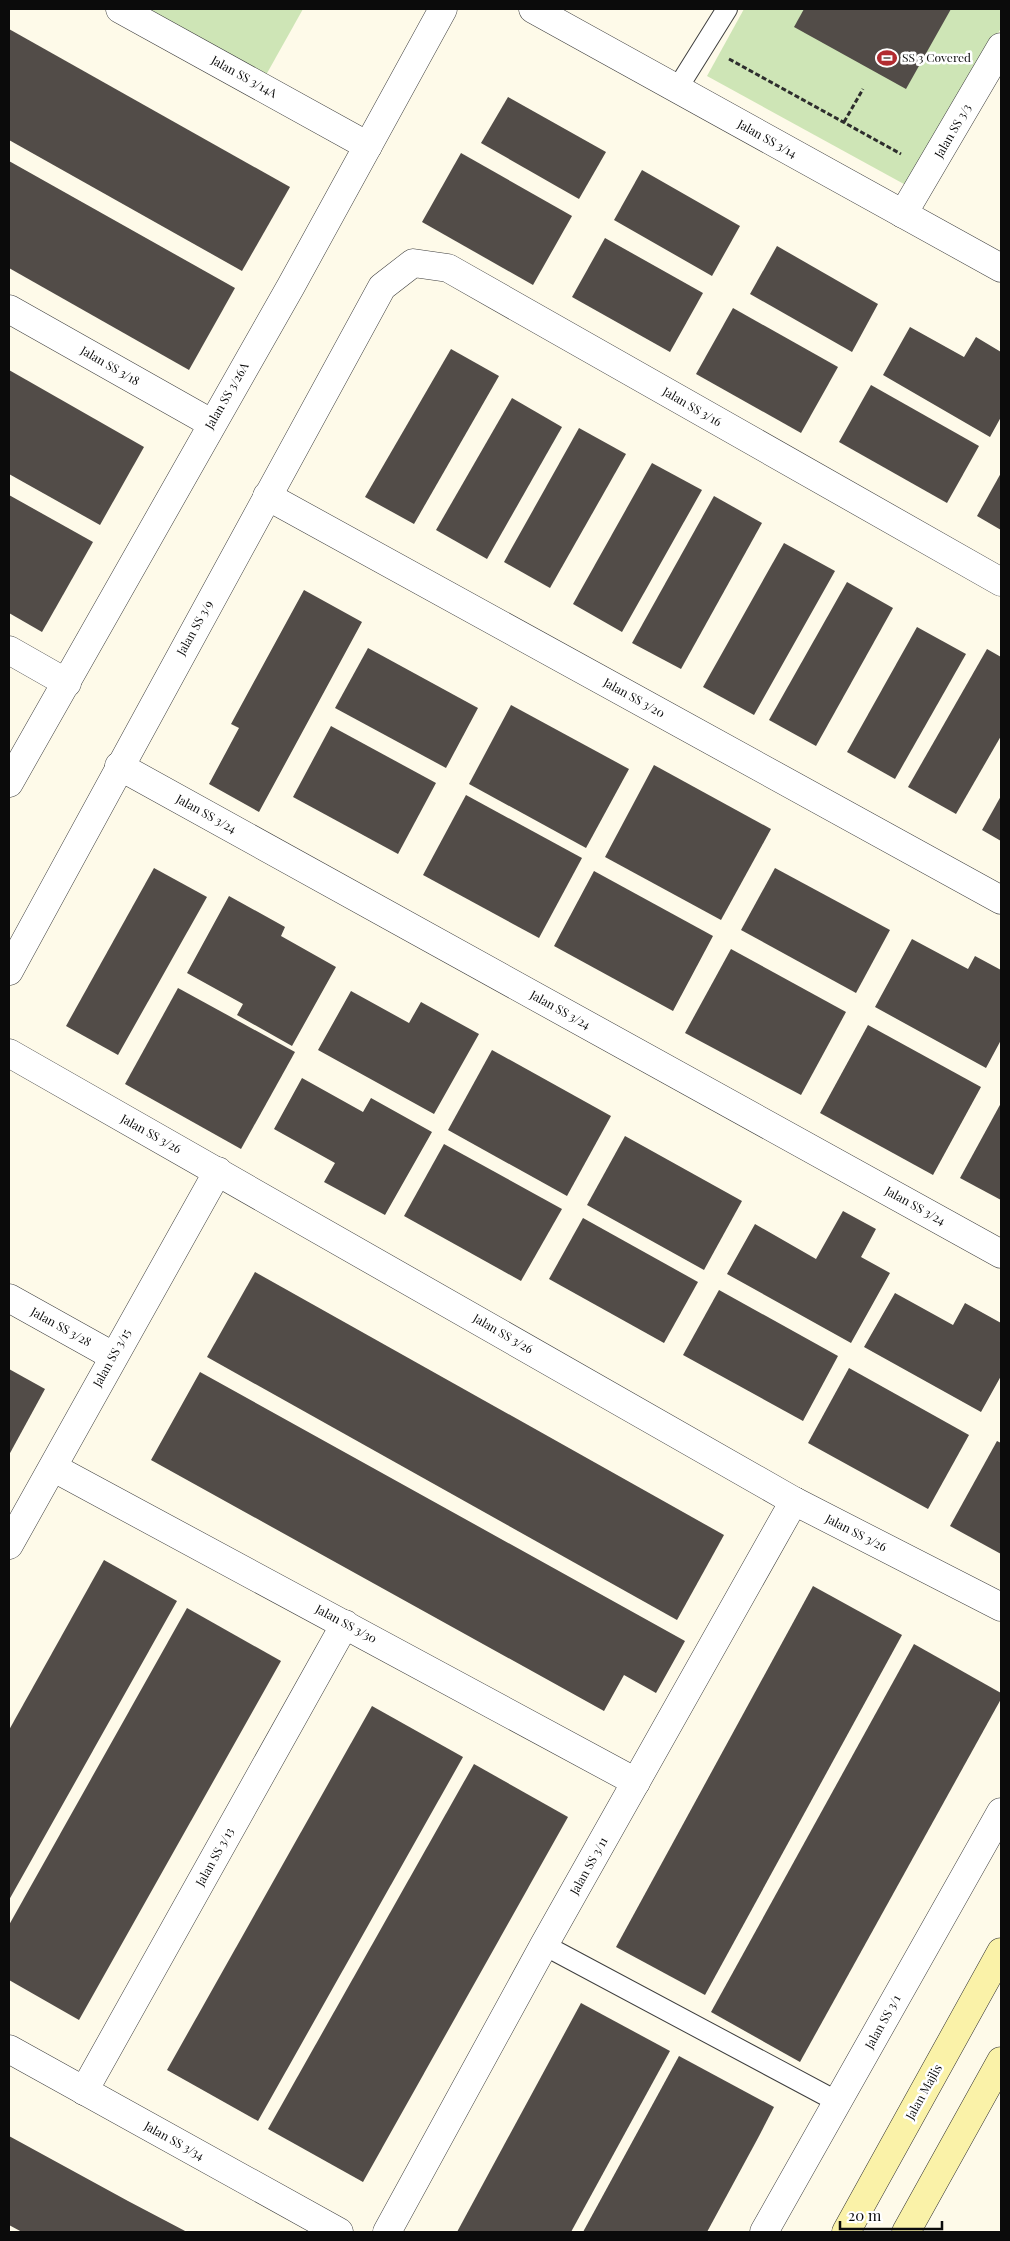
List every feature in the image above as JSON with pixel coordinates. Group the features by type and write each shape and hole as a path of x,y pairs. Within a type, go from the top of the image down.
{"main road":[{"name":"Jalan Majlis","path":"846,2232 1001,1952"},
{"path":"906,2232 1001,2061"}],"street":[{"name":"Jalan SS 3/14A","path":"120,9 368,146"},
{"name":"Jalan SS 3/26A","path":"9,782 67,682 211,423 291,286 443,9"},
{"name":"Jalan SS 3/14","path":"533,9 1001,268"},
{"name":"Jalan SS 3/3","path":"902,214 1001,47"},
{"name":"Jalan SS 3/16","path":"382,287 413,263 448,268 1001,582"},
{"name":"Jalan SS 3/9","path":"9,971 119,766 382,287"},
{"name":"Jalan SS 3/18","path":"9,309 211,423"},
{"name":"Jalan SS 3/20","path":"267,496 1001,900"},
{"path":"9,650 67,682"},
{"name":"Jalan SS 3/24","path":"119,766 1001,1254"},
{"name":"Jalan SS 3/26","path":"9,1053 794,1501 1001,1607"},
{"name":"Jalan SS 3/15","path":"9,1546 54,1468 113,1356 218,1171"},
{"name":"Jalan SS 3/28","path":"9,1298 113,1356"},
{"name":"Jalan SS 3/30","path":"54,1468 636,1782"},
{"name":"Jalan SS 3/11","path":"387,2232 544,1945 794,1501"},
{"name":"Jalan SS 3/13","path":"84,2091 345,1624"},
{"name":"Jalan SS 3/1","path":"764,2232 1001,1812"},
{"name":"Jalan SS 3/34","path":"9,2049 338,2232"}],"lane":[{"path":"677,89 727,9"},
{"path":"544,1945 838,2102"}],"path":[{"path":"705,45 931,168"},
{"path":"844,122 864,89"}],"green space":[{"path":"146,9 303,9 266,75"},
{"path":"744,9 1001,9 1001,28 913,189 707,76"}],"building":[{"name":"SS 3 Covered","path":"804,9 951,9 906,89 794,27"},
{"path":"9,29 290,187 242,271 9,140"},
{"path":"508,97 606,152 579,199 481,143"},
{"path":"461,153 572,216 533,285 422,222"},
{"path":"9,161 235,288 189,370 9,268"},
{"path":"642,170 740,226 712,276 614,220"},
{"path":"605,238 703,293 670,352 572,297"},
{"path":"777,246 878,304 852,352 750,294"},
{"path":"733,308 838,367 801,433 696,374"},
{"path":"910,327 964,357 976,337 1001,352 1001,417 990,437 883,375"},
{"path":"451,349 499,376 414,524 365,497"},
{"path":"9,370 144,447 100,525 9,474"},
{"path":"871,385 979,446 947,503 839,442"},
{"path":"512,398 562,427 487,559 436,530"},
{"path":"579,428 626,454 550,588 504,562"},
{"path":"652,463 702,490 622,632 573,604"},
{"path":"1001,473 1001,530 977,516"},
{"path":"9,495 93,542 42,632 9,613"},
{"path":"714,496 762,523 681,669 632,643"},
{"path":"784,543 835,571 754,715 703,687"},
{"path":"847,582 893,608 816,746 769,720"},
{"path":"304,590 362,622 259,812 209,784 239,728 231,724"},
{"path":"917,627 966,654 895,779 847,752"},
{"path":"368,648 478,708 446,768 335,708"},
{"path":"987,649 1001,657 1001,736 956,814 908,787"},
{"path":"511,705 629,769 586,848 469,784"},
{"path":"331,726 436,783 398,854 293,797"},
{"path":"654,765 771,829 721,920 605,857"},
{"path":"466,795 582,858 539,938 423,875"},
{"path":"1001,796 1001,841 982,830"},
{"path":"154,868 207,897 118,1055 66,1026"},
{"path":"775,868 890,930 856,993 741,930"},
{"path":"594,871 713,936 673,1011 554,946"},
{"path":"229,896 285,927 281,936 336,967 292,1046 237,1015 243,1004 187,973"},
{"path":"912,939 968,969 975,956 1001,970 1001,1040 986,1068 875,1007"},
{"path":"731,949 846,1012 801,1095 685,1033"},
{"path":"178,988 295,1052 241,1149 125,1084"},
{"path":"351,991 409,1023 421,1002 479,1034 434,1114 318,1050"},
{"path":"868,1025 981,1087 933,1175 820,1113"},
{"path":"492,1050 611,1116 567,1196 448,1130"},
{"path":"302,1078 363,1112 371,1098 432,1132 385,1215 324,1182 335,1163 274,1129"},
{"path":"1001,1103 1001,1200 960,1178"},
{"path":"625,1136 742,1201 704,1270 587,1205"},
{"path":"444,1144 562,1209 521,1281 404,1216"},
{"path":"843,1211 876,1229 861,1257 890,1273 851,1343 727,1274 755,1224 816,1259"},
{"path":"583,1218 698,1282 664,1343 549,1279"},
{"path":"255,1272 724,1535 677,1620 207,1357"},
{"path":"719,1290 838,1356 803,1421 683,1355"},
{"path":"895,1293 953,1325 965,1303 1001,1323 1001,1376 981,1412 864,1347"},
{"path":"849,1368 969,1435 928,1509 808,1443"},
{"path":"9,1369 45,1389 9,1455"},
{"path":"200,1372 685,1641 656,1693 624,1675 604,1711 151,1460"},
{"path":"997,1441 1001,1443 1001,1554 950,1526"},
{"path":"104,1560 177,1601 9,1900 9,1730"},
{"path":"813,1586 902,1635 705,1995 616,1947"},
{"path":"187,1608 281,1661 79,2020 9,1980 9,1925"},
{"path":"914,1644 1001,1693 1001,1699 800,2062 711,2012"},
{"path":"372,1706 463,1757 258,2121 167,2070"},
{"path":"474,1764 568,1817 363,2182 268,2129"},
{"path":"581,2003 670,2051 571,2232 457,2232"},
{"path":"679,2056 774,2107 707,2232 583,2232"},
{"path":"9,2136 187,2232 22,2232 9,2225"}],"place":[{"name":"SS 3 Covered","path":"887,58"}]}
